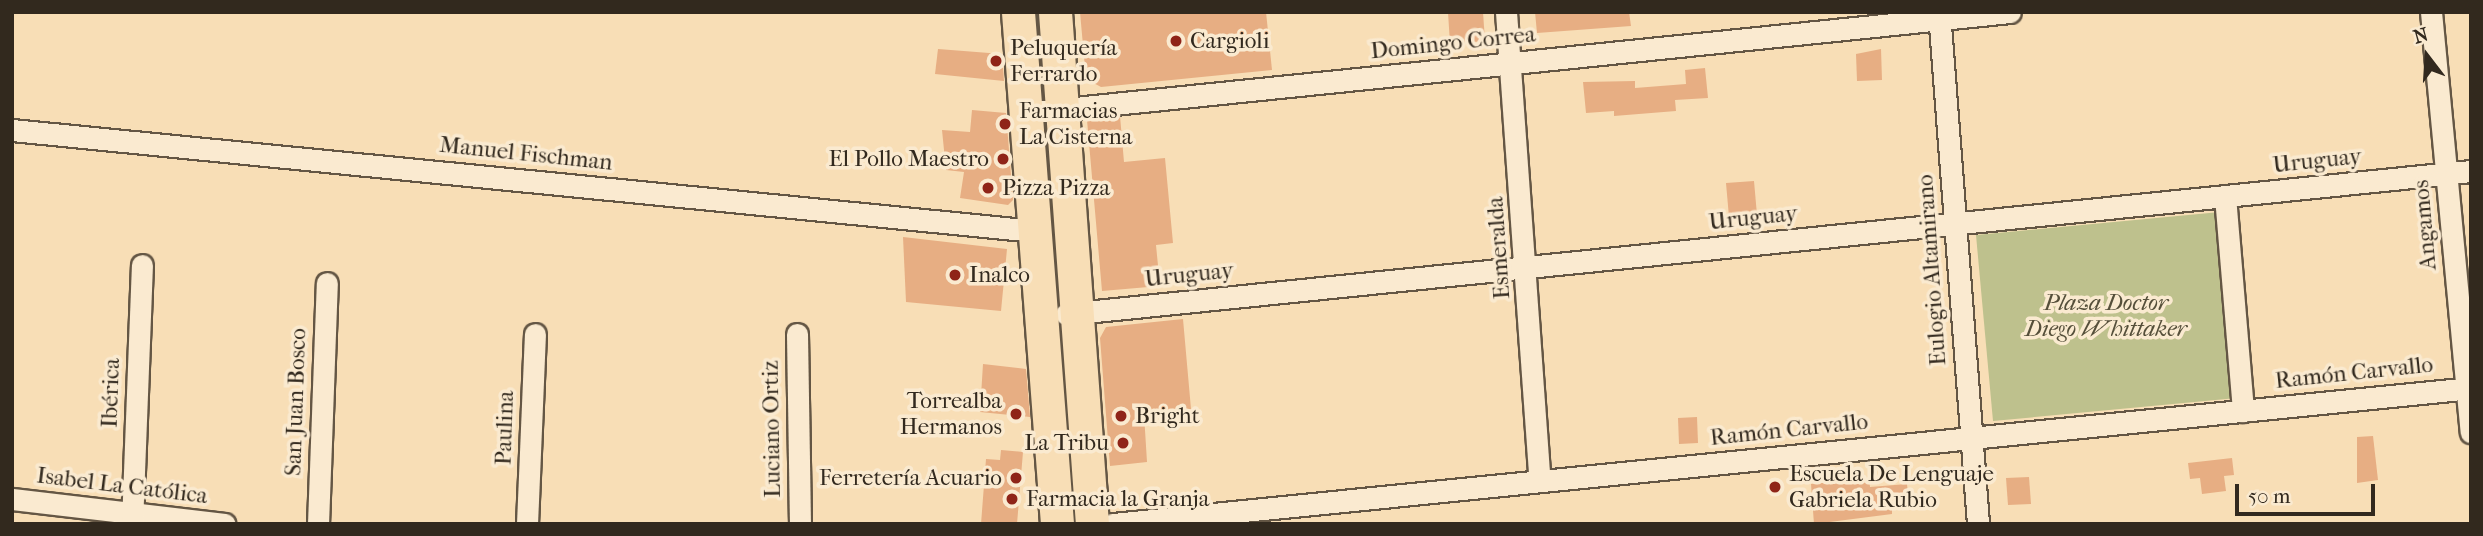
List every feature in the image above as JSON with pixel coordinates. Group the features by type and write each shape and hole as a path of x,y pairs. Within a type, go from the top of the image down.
{"main road":[{"path":"1018,12 1057,524"},
{"path":"1055,12 1093,524"}],"street":[{"name":"Esmeralda","path":"1506,12 1541,481"},
{"name":"Domingo Correa","path":"1026,113 1939,16 2010,12"},
{"name":"Angamos","path":"2431,12 2469,388 2471,432"},
{"name":"Eulogio Altamirano","path":"1939,16 1978,524"},
{"name":"Manuel Fischman","path":"12,131 1035,231"},
{"name":"Uruguay","path":"1041,316 2471,171"},
{"path":"2225,196 2243,411"},
{"name":"Ibérica","path":"133,519 142,265"},
{"name":"San Juan Bosco","path":"318,524 327,283"},
{"name":"Paulina","path":"527,524 535,334"},
{"name":"Luciano Ortiz","path":"797,334 800,524"},
{"name":"Ramón Carvallo","path":"1113,524 2469,388"},
{"name":"Isabel La Católica","path":"12,499 133,519 225,524"}],"green space":[{"name":"Plaza Doctor Diego Whittaker","path":"2220,212 2237,398 1993,421 1976,235"}],"building":[{"name":"Cargioli","path":"1080,12 1266,12 1272,70 1101,87 1086,79"},
{"path":"1448,12 1483,12 1485,41 1450,44"},
{"path":"1535,12 1629,12 1631,26 1537,33"},
{"path":"938,49 1002,54 1004,81 935,74"},
{"path":"1881,49 1882,80 1857,81 1856,54"},
{"path":"1705,68 1708,98 1675,100 1676,111 1614,116 1614,111 1586,113 1583,82 1635,81 1635,88 1686,84 1685,70"},
{"path":"972,110 1006,113 1013,200 1008,205 960,198 964,172 946,170 942,130 970,132"},
{"path":"1120,116 1124,162 1165,158 1173,243 1156,245 1160,286 1102,291 1087,120"},
{"path":"1754,181 1757,215 1729,217 1726,183"},
{"name":"Inalco","path":"903,237 1007,249 1001,311 906,302"},
{"path":"1183,319 1191,409 1144,414 1147,462 1110,466 1100,338 1106,327"},
{"path":"983,364 1026,369 1030,417 980,412"},
{"path":"1697,417 1698,443 1679,444 1678,418"},
{"path":"2373,436 2378,480 2357,483 2357,437"},
{"path":"1001,450 1023,452 1017,524 981,524 986,459 1000,460"},
{"path":"2232,458 2234,475 2224,476 2226,491 2202,494 2200,478 2190,479 2188,463"},
{"path":"2029,477 2031,504 2008,505 2006,478"},
{"path":"1869,479 1870,487 1907,484 1909,506 1892,507 1892,514 1814,524 1811,484"}],"place":[{"name":"Cargioli","path":"1176,41"},
{"name":"Peluquería Ferrardo","path":"996,61"},
{"name":"Farmacias La Cisterna","path":"1005,124"},
{"name":"El Pollo Maestro","path":"1003,159"},
{"name":"Pizza Pizza","path":"988,188"},
{"name":"Inalco","path":"955,275"},
{"name":"Torrealba Hermanos","path":"1016,414"},
{"name":"Bright","path":"1121,416"},
{"name":"La Tribu","path":"1123,443"},
{"name":"Ferretería Acuario","path":"1016,478"},
{"name":"Escuela De Lenguaje Gabriela Rubio","path":"1775,487"},
{"name":"Farmacia la Granja","path":"1012,499"}]}
